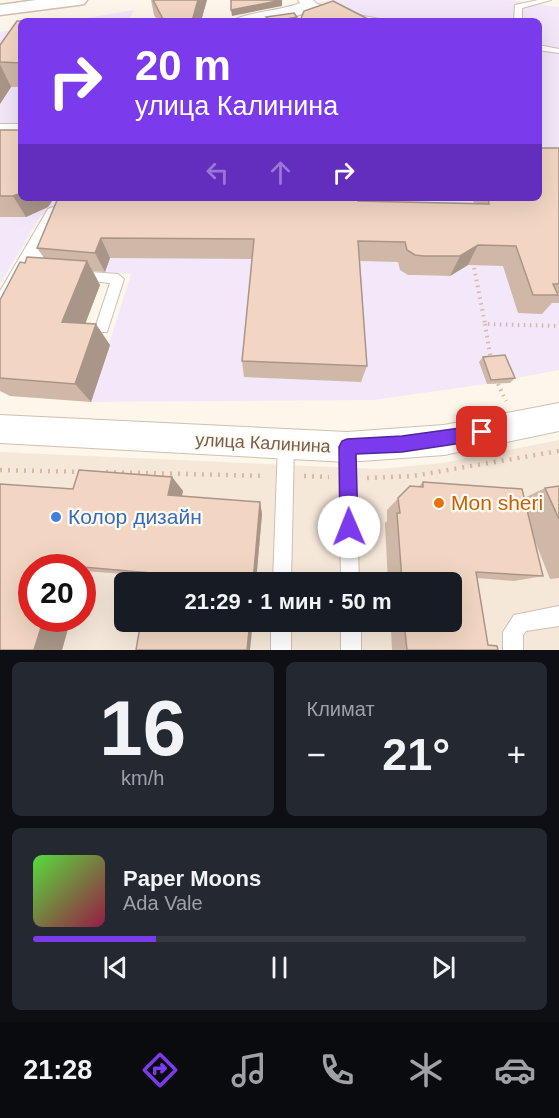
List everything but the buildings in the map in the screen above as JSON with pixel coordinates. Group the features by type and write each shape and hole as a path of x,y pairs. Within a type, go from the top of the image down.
{"main road":[{"path":"0,10 78,0"}],"street":[{"path":"257,18 291,12 308,2"},
{"path":"0,313 32,273 60,208"},
{"name":"улица Калинина","path":"1,432 347,447 444,440 559,417"}],"lane":[{"path":"518,18 518,7 547,0"},
{"path":"308,2 366,18"},
{"path":"542,48 559,51"},
{"path":"0,127 18,127"},
{"path":"65,275 118,279 102,328"},
{"path":"282,572 286,444"},
{"path":"347,447 350,572"},
{"path":"513,650 513,632 521,622 559,616"},
{"path":"281,632 281,650"},
{"path":"351,632 351,650"}],"path":[{"path":"454,201 459,216"},
{"path":"471,255 491,360"},
{"path":"485,324 559,326"},
{"path":"498,384 506,402"},
{"path":"495,404 516,400"}],"shaded area":[{"path":"333,0 509,0 559,7 559,370 479,385 373,400 91,402 131,274 51,267 67,216 41,215 0,284 0,32 18,29 18,201 542,201 542,18 305,18 310,4"},
{"path":"134,10 130,18 87,18"},
{"path":"559,440 559,650 0,650 0,452 379,469 443,463"}],"place":[{"name":"Mon sheri","path":"439,503"},
{"name":"Колор дизайн","path":"56,517"}],"route":[{"path":"349,527 347,447 444,440 482,432"}]}
